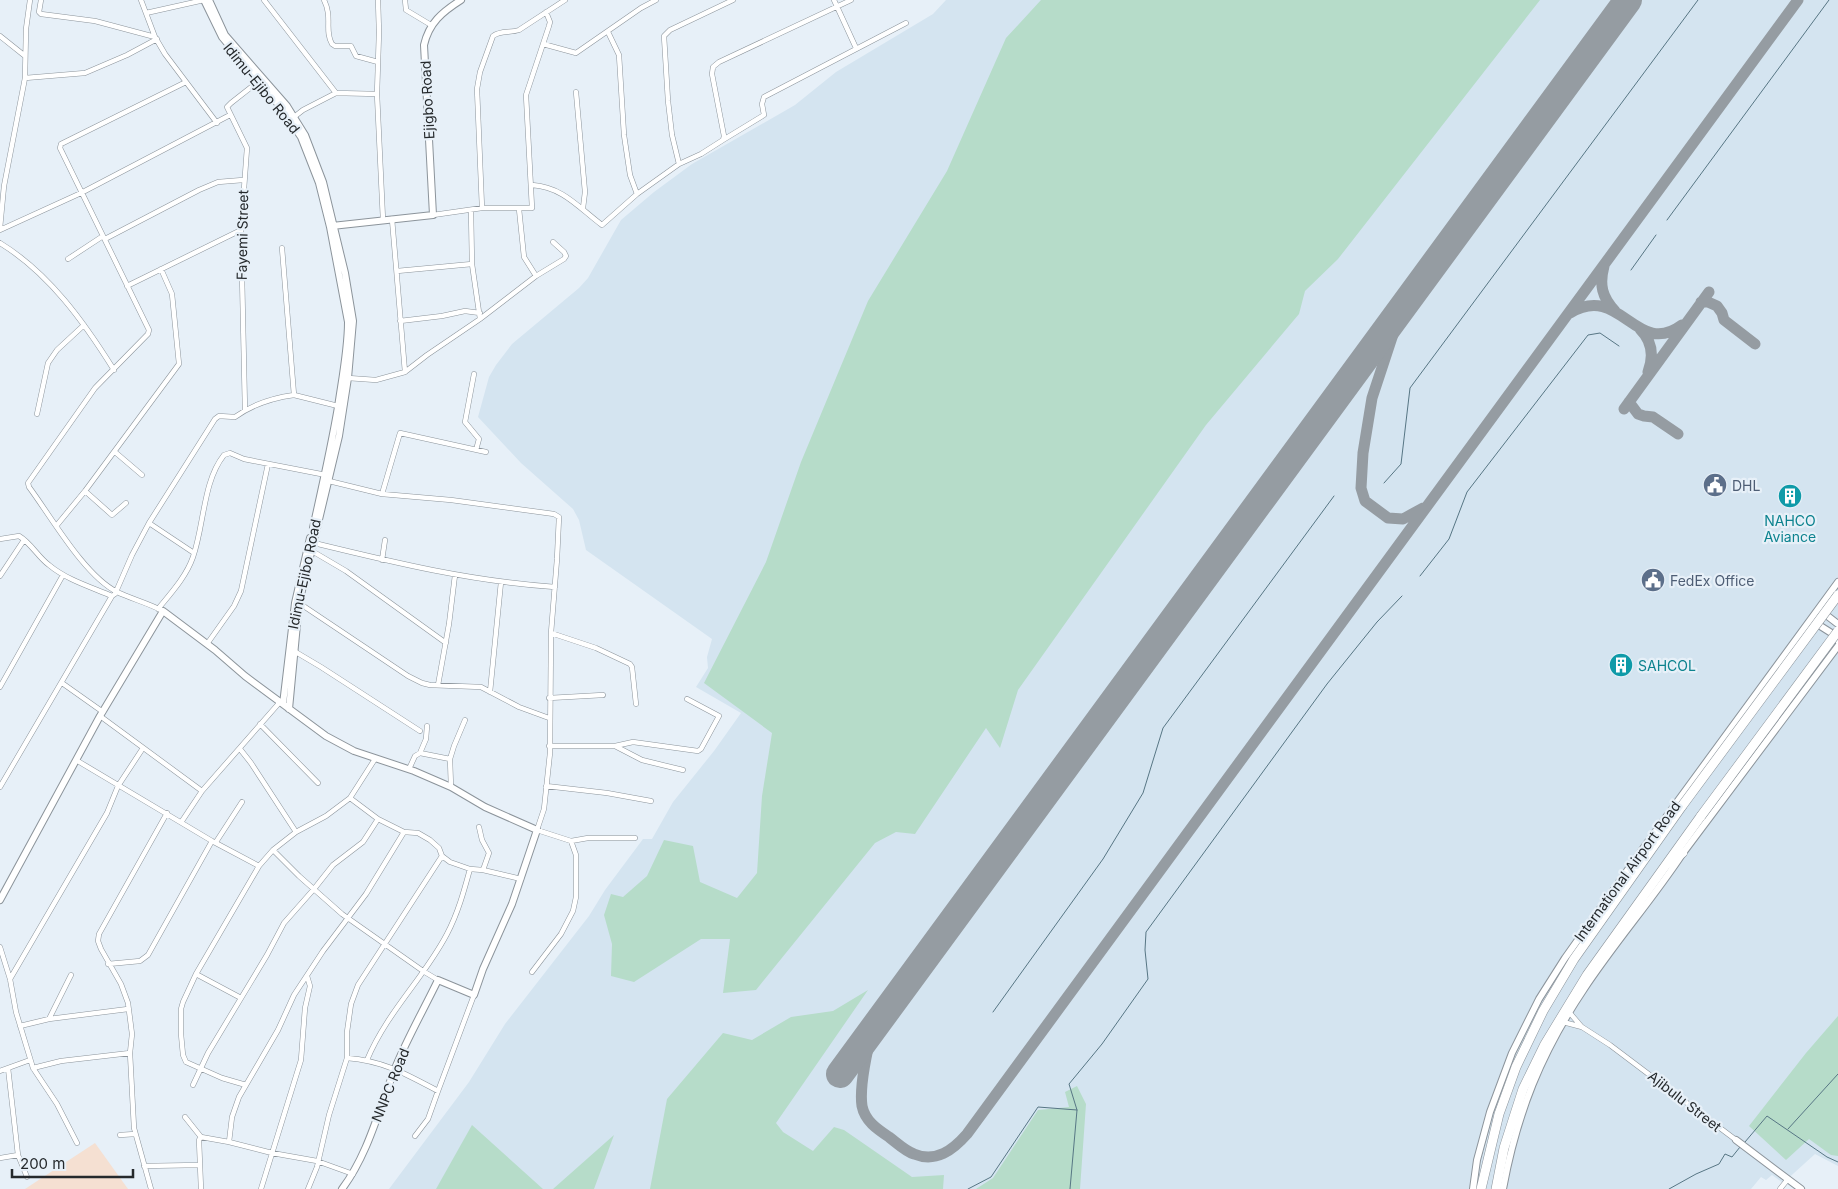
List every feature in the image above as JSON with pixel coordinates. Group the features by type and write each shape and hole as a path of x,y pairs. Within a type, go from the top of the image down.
{"highway":[{"name":"International Airport Road","path":"1481,1189 1499,1114 1519,1061 1543,1011 1574,959 1654,840 1682,806 1838,595"},
{"name":"International Airport Road","path":"1496,1189 1504,1148 1523,1089 1545,1044 1587,975 1701,816 1838,632"}],"main road":[{"name":"Idimu-Ejibo Road","path":"204,0 222,37 282,109 301,137 333,226 348,322 343,377 327,478 306,563 281,703"},
{"name":"Idimu-Ejibo Road","path":"209,0 226,35 287,106 305,135 324,182 353,321 348,378 314,543 306,563 296,613 289,709"},
{"path":"431,25 446,10 461,0"},
{"name":"Ejigbo Road","path":"431,25 424,45 433,215"},
{"path":"333,226 433,215"},
{"name":"International Airport Road","path":"1473,1189 1477,1160 1490,1112 1512,1053 1539,999 1565,958 1654,840 1813,614 1838,582"},
{"path":"1818,608 1838,624"},
{"path":"0,900 101,714 161,610 326,736 354,751 409,769 451,787 486,807 537,830 512,904 483,969 474,995 438,980"},
{"path":"1813,614 1838,632"},
{"path":"1808,622 1820,625 1833,634 1838,641"},
{"path":"1503,1189 1515,1133 1526,1101 1539,1068 1569,1012 1584,988 1665,882 1683,853 1838,646"},
{"path":"1667,865 1683,853"},
{"name":"NNPC Road","path":"342,1189 362,1157 395,1069 438,980"},
{"name":"Ajibulu Street","path":"1736,1140 1801,1189"}],"street":[{"path":"30,0 26,30 25,78 2,185 0,229 81,193 217,123 230,115 228,105 259,81"},
{"path":"41,0 41,14 95,20 156,38"},
{"path":"140,0 165,54 217,123"},
{"path":"146,13 204,0"},
{"path":"264,0 336,93"},
{"path":"324,0 330,14 328,32 332,44 335,46 351,46 356,56 378,62"},
{"path":"378,0 377,94 383,220"},
{"path":"405,0 406,10 431,25"},
{"path":"482,208 477,89 480,72 495,33 520,30 565,0"},
{"path":"543,44 576,53 641,8 656,0"},
{"path":"679,164 672,135 668,101 664,36 670,30 733,0"},
{"path":"834,0 856,48"},
{"path":"723,140 724,136 712,74 714,67 719,62 852,0"},
{"path":"433,215 482,208 532,208 526,95 550,22 546,12"},
{"path":"532,185 549,187 583,208 602,225 637,194 679,164 701,154 764,115 762,104 764,97 906,23"},
{"path":"608,32 618,55 627,159 630,175 637,194"},
{"path":"0,36 26,56"},
{"path":"25,78 85,73 127,56 156,38"},
{"path":"186,82 61,144 60,148 81,193 149,330 148,334 95,388 28,483 29,487 91,572 117,592 139,599 161,610 181,580 194,553 212,474 224,455 230,453 382,494 451,500 554,514 558,517 559,522 551,633 549,746 544,809 537,830 571,841 588,838 635,838"},
{"path":"576,92 585,192 583,208"},
{"path":"294,117 303,110 336,93 377,94"},
{"name":"Fayemi Street","path":"230,115 247,148 241,230 245,410"},
{"path":"68,259 104,238 199,190 218,182 244,180"},
{"path":"518,209 524,257 536,276"},
{"path":"471,211 472,264 480,320"},
{"path":"392,219 405,372"},
{"path":"127,286 241,230"},
{"path":"348,378 376,380 405,372 480,320 536,276 566,256 553,242"},
{"path":"0,243 22,258 55,289 84,325 114,370"},
{"path":"282,248 294,395"},
{"path":"397,271 472,264"},
{"path":"57,525 115,452 179,364 172,294 161,269"},
{"path":"400,320 442,316 466,311 480,313"},
{"path":"37,414 48,363 57,350 84,325"},
{"path":"474,374 465,422 479,439 476,450"},
{"path":"0,787 112,596 117,592 132,555 149,523 215,418 219,416 235,417 245,410 274,398 294,395 338,406"},
{"path":"382,494 400,433 486,452"},
{"path":"115,452 142,475"},
{"path":"207,644 234,606 241,591 268,464"},
{"path":"85,491 112,515 126,503"},
{"path":"149,523 194,553"},
{"path":"0,539 16,535 63,575 112,596"},
{"path":"0,576 24,540"},
{"path":"382,560 385,540"},
{"path":"314,543 382,560 455,575 555,587"},
{"path":"312,551 346,571 446,643"},
{"path":"0,687 63,575"},
{"path":"438,685 455,575"},
{"path":"490,692 501,582"},
{"path":"299,603 408,676 422,683 481,687 519,707 549,718"},
{"path":"551,633 596,648 630,664 632,667 636,704"},
{"path":"294,651 420,732"},
{"path":"62,683 143,748 202,791"},
{"path":"549,698 603,695"},
{"path":"549,746 615,746 633,742 695,751 701,749 719,716 687,699"},
{"path":"182,822 202,791 260,724 281,703"},
{"path":"451,787 450,760 465,720"},
{"path":"260,724 318,783"},
{"path":"409,769 415,756 420,753 426,739 427,726"},
{"path":"615,746 642,760 683,770"},
{"path":"10,979 107,813 118,786 143,748"},
{"path":"240,749 296,832"},
{"path":"420,753 450,760"},
{"path":"246,1085 189,1065 184,1059 181,1034 183,1002 196,974 259,866 273,850 296,832 326,816 350,798 375,759"},
{"path":"76,760 214,842 259,866"},
{"path":"546,786 607,793 651,801"},
{"path":"350,798 378,819 404,832 418,833 430,840 439,848 442,856 450,862 470,869 483,870 521,879"},
{"path":"108,964 140,961 148,955 214,842 242,802"},
{"path":"151,1189 135,1134 130,1053 132,1034 128,1010 121,984 108,964 98,942 99,934 167,813"},
{"path":"193,1086 208,1054 284,923 314,890 333,865 363,842 378,819"},
{"path":"479,827 488,853 483,870"},
{"path":"229,1142 235,1106 281,1024 290,1003 347,918 366,894 404,832"},
{"path":"532,972 561,934 573,911 576,897 576,855 571,841"},
{"path":"273,850 314,890 347,918 422,971 438,980"},
{"path":"308,1189 317,1167 329,1115 347,1058 347,1032 354,994 442,856"},
{"path":"367,1060 382,1030 446,936 459,909 470,869"},
{"path":"0,947 10,979 16,1012 33,1068 57,1104 77,1143"},
{"path":"196,974 240,998"},
{"path":"49,1019 71,975"},
{"path":"261,1189 301,1060 305,1008 310,986 307,976"},
{"path":"415,1136 428,1119 474,995"},
{"path":"20,1026 49,1019 128,1010"},
{"path":"1569,1012 1582,1027"},
{"name":"Ajibulu Street","path":"1563,1022 1582,1027 1626,1056 1736,1140"},
{"path":"33,1068 61,1061 130,1053"},
{"path":"347,1058 367,1060 395,1069 438,1091"},
{"path":"0,1071 30,1060"},
{"path":"8,1068 18,1155 27,1176"},
{"path":"185,1118 201,1137 317,1161 353,1174"},
{"path":"120,1135 135,1134"},
{"path":"201,1137 199,1140 201,1189"},
{"path":"0,1158 18,1155"},
{"path":"144,1166 199,1166"},
{"path":"1780,1189 1784,1177"}],"shaded area":[{"path":"946,0 1838,0 1838,1166 1815,1154 1783,1183 1772,1175 1766,1180 1761,1177 1751,1189 389,1189 469,1082 505,1024 589,916 605,890 643,839 652,839 673,802 714,751 741,713 696,687 708,668 707,657 712,639 586,550 579,520 573,509 521,463 478,417 489,377 512,344 579,288 588,278 621,220 654,192 692,164 795,105 836,72 933,14"},
{"path":"95,1143 128,1189 25,1189"}],"green space":[{"path":"1041,0 1540,0 1338,259 1305,291 1299,314 1206,425 1018,690 1000,748 986,728 915,834 896,832 875,843 756,990 723,993 730,939 701,939 634,982 611,976 612,944 604,915 611,894 623,897 647,876 664,840 693,846 700,882 737,898 757,873 762,796 772,733 704,683 766,562 801,462 868,301 947,171 1006,38"},
{"path":"868,990 776,1123 783,1132 813,1151 834,1127 844,1130 912,1177 944,1175 943,1189 650,1189 667,1099 723,1033 752,1040 791,1017 833,1011"},
{"path":"1838,1016 1838,1156 1831,1155 1809,1139 1786,1160 1749,1126 1806,1053"},
{"path":"1077,1086 1086,1104 1080,1189 976,1189 993,1178 1038,1110 1069,1107 1065,1092"},
{"path":"472,1125 543,1189 436,1189"},
{"path":"614,1135 594,1189 553,1189"}],"waterway":[{"path":"1384,483 1401,464 1410,388 1698,0"},
{"path":"1667,220 1829,0"},
{"path":"1631,270 1656,235"},
{"path":"1420,576 1449,539 1467,492 1588,335 1600,333 1619,346"},
{"path":"993,1012 1103,859 1143,793 1163,728 1334,496"},
{"path":"1070,1189 1077,1110 1069,1084 1102,1044 1148,979 1145,950 1146,932 1327,684 1377,622 1402,596"},
{"path":"1788,1129 1838,1074"},
{"path":"968,1189 991,1177 1038,1107 1077,1110"},
{"path":"1745,1142 1767,1116 1827,1157 1838,1162"},
{"path":"1669,1189 1719,1164 1725,1154 1732,1157 1740,1147"}],"taxiway":[{"path":"873,1027 861,1098 866,1116 876,1128 904,1149 914,1154 930,1157 950,1150 967,1134 1798,0"},
{"path":"1604,266 1602,279 1604,296 1615,311"},
{"path":"1624,409 1709,292"},
{"path":"1701,302 1708,302 1717,306 1724,320 1755,344"},
{"path":"1570,313 1588,306 1603,307 1616,312 1640,328 1652,333 1666,333 1682,325"},
{"path":"1402,307 1372,398 1363,453 1361,488 1365,501 1388,518 1403,519 1423,508"},
{"path":"1640,329 1651,349 1648,372"},
{"path":"1629,402 1638,414 1653,417 1678,434"}],"runway":[{"path":"840,1074 1628,0"}],"place":[{"name":"DHL","path":"1715,485"},
{"name":"NAHCO Aviance","path":"1790,496"},
{"name":"FedEx Office","path":"1653,580"},
{"name":"SAHCOL","path":"1621,665"}]}
